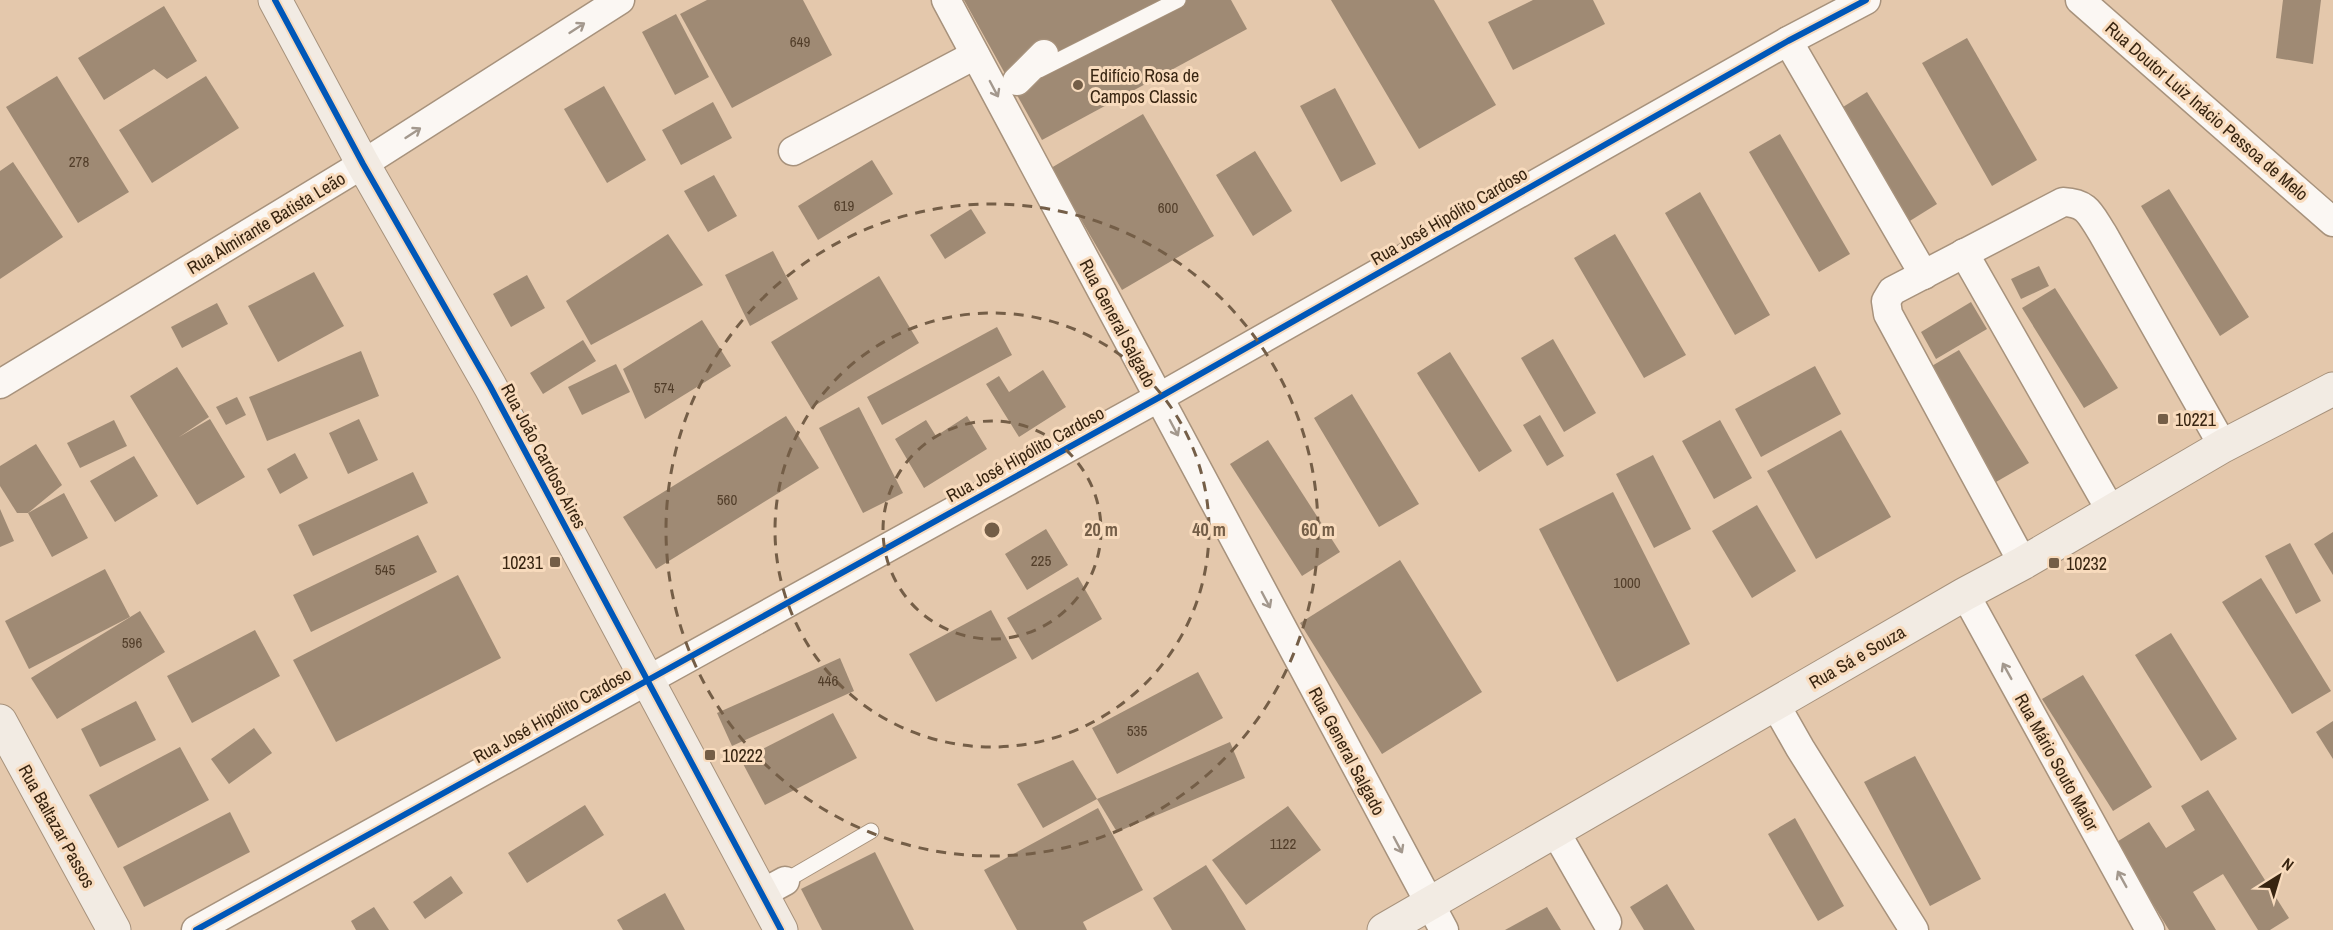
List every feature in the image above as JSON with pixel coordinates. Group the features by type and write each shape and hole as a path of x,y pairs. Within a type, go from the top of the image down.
{"street":[{"name":"Rua João Cardoso Aires","path":"275,0 363,164 490,386 646,679 773,887 781,930"},
{"name":"Rua Almirante Batista Leão","path":"0,384 363,164 620,0"},
{"name":"Rua General Salgado","path":"946,0 1437,917"},
{"name":"Rua José Hipólito Cardoso","path":"196,930 646,679 1158,398 1788,41 1866,0"},
{"name":"Rua Doutor Luiz Inácio Pessoa de Melo","path":"2080,0 2333,222"},
{"path":"1788,41 1924,275"},
{"path":"1017,81 1044,54"},
{"path":"793,151 975,55"},
{"path":"2023,563 1888,314 1886,301 1892,291 2063,202 2077,202 2087,210 2103,234 2223,446"},
{"path":"1964,253 2111,511"},
{"name":"Rua Sá e Souza","path":"1384,930 1437,917 1555,831 2223,446 2333,389"},
{"name":"Rua Mário Souto Maior","path":"1965,594 2150,930"},
{"path":"1775,705 1914,930"},
{"name":"Rua Baltazar Passos","path":"0,721 114,930"},
{"path":"1555,831 1607,922"}],"lane":[{"path":"1017,81 1178,0"},
{"path":"773,887 871,831"}],"building":[{"path":"707,0 803,0 832,55 732,108 680,14"},
{"name":"Edifício Rosa de Campos Classic","path":"964,0 1231,0 1247,29 1042,140"},
{"path":"1331,0 1434,0 1496,105 1419,149"},
{"path":"1533,0 1593,0 1605,24 1513,70 1488,22"},
{"path":"2283,0 2321,0 2313,64 2276,58"},
{"path":"164,6 197,61 167,79 154,69 104,100 78,58"},
{"path":"676,14 709,77 675,95 642,32"},
{"path":"1967,38 2037,160 1992,186 1922,63"},
{"path":"57,76 129,192 78,223 6,107"},
{"path":"206,76 239,128 152,183 119,130"},
{"path":"604,86 646,160 607,183 564,109"},
{"path":"1335,88 1376,164 1341,182 1300,106"},
{"path":"1867,92 1937,204 1905,224 1835,112"},
{"path":"713,102 732,138 681,165 662,130"},
{"path":"1143,114 1214,236 1122,290 1051,168"},
{"path":"1780,134 1850,254 1819,272 1749,152"},
{"path":"1255,151 1292,211 1253,236 1216,175"},
{"path":"872,160 893,194 818,240 798,206"},
{"path":"13,162 63,237 0,279 0,171"},
{"path":"714,175 737,216 708,232 684,191"},
{"path":"2169,189 2249,317 2220,336 2141,206"},
{"path":"1700,192 1770,315 1735,335 1665,213"},
{"path":"971,209 986,233 945,259 930,235"},
{"path":"668,234 703,285 591,345 566,301"},
{"path":"1615,234 1686,355 1644,378 1574,258"},
{"path":"773,251 798,299 750,326 725,275"},
{"path":"2039,266 2049,286 2021,299 2011,279"},
{"path":"314,272 344,326 278,362 248,306"},
{"path":"527,275 545,308 511,327 493,294"},
{"path":"879,276 919,343 811,408 771,342"},
{"path":"2055,288 2118,388 2084,408 2022,308"},
{"path":"1971,302 1987,329 1936,359 1921,332"},
{"path":"217,303 228,324 182,348 171,327"},
{"path":"702,320 731,366 645,419 623,369"},
{"path":"997,327 1012,355 882,425 867,397"},
{"path":"1553,339 1596,413 1564,432 1521,358"},
{"path":"583,340 596,361 543,394 530,373"},
{"path":"1959,350 2029,463 1996,482 1925,370"},
{"path":"361,351 379,396 267,441 249,397"},
{"path":"1450,352 1512,451 1479,472 1417,373"},
{"path":"616,364 630,392 582,415 568,387"},
{"path":"1815,366 1841,414 1761,457 1735,409"},
{"path":"177,367 209,417 179,437 210,419 245,477 197,505 130,396"},
{"path":"1043,370 1066,407 1019,437 986,384 999,376 1009,392"},
{"path":"1352,394 1419,504 1379,527 1314,418"},
{"path":"237,397 246,415 226,425 216,407"},
{"path":"859,407 903,493 863,513 819,428"},
{"path":"1540,415 1564,456 1547,466 1523,425"},
{"path":"786,416 819,468 656,569 623,517"},
{"path":"967,416 987,449 924,488 895,439 926,420 936,436"},
{"path":"359,419 378,460 348,474 329,433"},
{"path":"114,420 127,446 80,468 67,443"},
{"path":"1720,420 1752,478 1714,499 1682,441"},
{"path":"1841,430 1891,517 1816,559 1767,471"},
{"path":"1268,440 1340,552 1302,576 1230,464"},
{"path":"36,444 62,485 28,513 17,513 0,486 0,466"},
{"path":"295,453 308,478 280,494 267,469"},
{"path":"1653,455 1691,529 1654,548 1616,474"},
{"path":"134,456 158,496 115,522 90,481"},
{"path":"413,472 428,503 313,556 298,525"},
{"path":"1613,492 1690,644 1617,682 1539,529"},
{"path":"64,493 88,538 52,557 28,513"},
{"path":"1757,505 1796,571 1752,598 1712,531"},
{"path":"0,509 14,541 0,547"},
{"path":"1046,529 1068,565 1027,590 1005,554"},
{"path":"2333,532 2333,575 2314,544"},
{"path":"418,535 437,572 311,632 293,595"},
{"path":"2290,543 2321,601 2296,614 2265,556"},
{"path":"1400,560 1482,692 1382,754 1300,623"},
{"path":"105,569 130,617 29,669 5,621"},
{"path":"458,575 501,658 336,742 293,660"},
{"path":"1078,577 1102,619 1032,660 1007,618"},
{"path":"2261,578 2331,691 2292,714 2222,602"},
{"path":"991,610 1017,658 936,702 909,654"},
{"path":"140,611 165,652 57,719 31,678"},
{"path":"255,630 280,676 192,723 167,676"},
{"path":"2171,633 2237,739 2201,761 2135,655"},
{"path":"840,658 854,691 732,746 717,713"},
{"path":"1198,672 1223,718 1117,774 1092,728"},
{"path":"2083,675 2152,787 2113,811 2042,699"},
{"path":"136,701 156,740 100,767 81,729"},
{"path":"833,713 857,758 765,805 741,760"},
{"path":"2333,721 2333,759 2316,732"},
{"path":"254,728 272,753 229,784 211,759"},
{"path":"1230,742 1245,778 1117,832 1097,799"},
{"path":"180,747 209,800 118,848 89,795"},
{"path":"1915,756 1981,879 1930,906 1864,782"},
{"path":"1073,760 1097,799 1043,828 1017,784"},
{"path":"2208,790 2289,918 2270,930 2258,930 2223,874 2193,892 2216,930 2169,930 2115,843 2149,822 2166,848 2195,830 2181,806"},
{"path":"585,805 604,835 527,883 508,853"},
{"path":"1288,806 1321,850 1246,905 1212,860"},
{"path":"1098,808 1143,890 1083,922 1087,930 1017,930 984,870"},
{"path":"230,812 250,852 144,907 123,867"},
{"path":"1795,818 1844,906 1818,921 1768,834"},
{"path":"875,852 914,930 822,930 801,889"},
{"path":"1206,865 1246,930 1172,930 1153,898"},
{"path":"451,876 463,893 425,919 413,902"},
{"path":"1667,884 1695,930 1644,930 1630,907"},
{"path":"665,893 685,930 623,930 617,920"},
{"path":"374,907 389,930 356,930 351,921"},
{"path":"1547,907 1561,930 1505,930"}],"cycle path":[{"path":"275,0 363,164 490,386 781,930"},
{"path":"196,930 1158,398 1788,41 1866,0"}],"place":[{"name":"Edifício Rosa de Campos Classic","path":"1078,85"},
{"name":"10221","path":"2163,419"},
{"name":"10231","path":"555,562"},
{"name":"10232","path":"2054,563"},
{"name":"10222","path":"710,755"}]}
